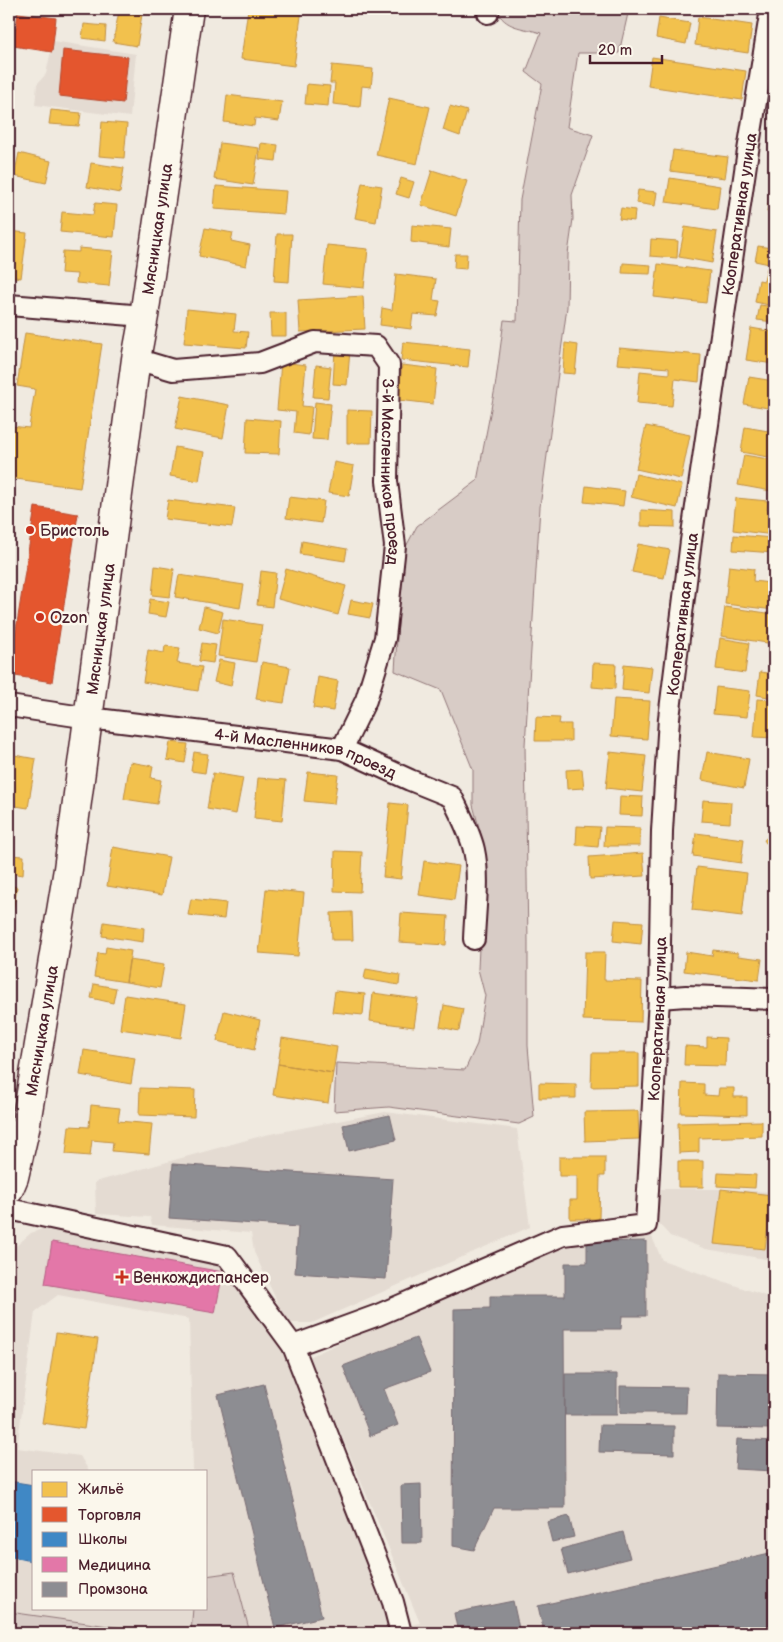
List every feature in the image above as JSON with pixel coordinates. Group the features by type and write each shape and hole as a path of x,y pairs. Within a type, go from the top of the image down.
{"main road":[{"name":"Мясницкая улица","path":"9,1189 14,1177 25,1129 68,869 136,359 189,9"}],"street":[{"name":"Кооперативная улица","path":"293,1346 378,1314 563,1235 646,1225 659,998 662,831 669,718 695,511 771,9"},
{"path":"9,305 144,316"},
{"name":"3-й Масленников проезд","path":"136,359 173,370 260,363 315,342 376,346 389,366 387,481 395,546 385,638 366,700 342,750"},
{"name":"4-й Масленников проезд","path":"9,706 342,750 452,797 474,850 476,884 474,939"},
{"path":"659,998 686,996 774,999"},
{"path":"9,1209 226,1256 293,1346 393,1602 401,1633"}],"shaded area":[{"path":"496,9 629,9 619,53 578,53 567,127 593,135 572,195 573,219 568,254 567,307 540,507 525,745 528,1046 534,1117 519,1124 389,1107 334,1111 336,1063 465,1070 477,1044 485,996 478,969 482,883 481,835 473,805 473,770 441,690 395,671 402,554 417,526 477,481 495,388 504,320 517,321 520,200 542,84 526,72 541,33 509,24 500,16"},
{"path":"53,41 136,54 130,117 35,105 37,84 46,74"},
{"path":"385,1112 517,1129 530,1227 312,1323 287,1323 254,1252 251,1233 152,1225 150,1217 96,1214 95,1182 265,1135"},
{"path":"659,1189 721,1189 774,1192 771,1260 706,1249 670,1236 658,1223 655,1205"},
{"path":"58,1227 228,1265 284,1353 383,1607 389,1630 420,1623 309,1357 565,1239 652,1237 662,1260 774,1299 774,1633 250,1633 234,1572 208,1576 208,1470 193,1470 189,1319 58,1295 35,1312 17,1448 80,1456 88,1470 32,1470 32,1610 193,1610 191,1633 158,1633 9,1612 9,1252 31,1233 45,1228"},
{"path":"234,1572 250,1633 191,1633 193,1610 208,1610 208,1576"},
{"path":"9,1612 158,1633 9,1633"}],"building: Жильё":[{"path":"248,9 302,9 294,66 241,59"},
{"path":"119,11 142,14 137,46 113,42"},
{"path":"698,17 752,25 748,53 695,45"},
{"path":"659,18 690,23 686,44 656,38"},
{"path":"84,24 106,26 105,41 82,38"},
{"path":"652,57 746,71 742,100 648,86"},
{"path":"332,65 373,69 371,87 362,86 360,107 333,104 335,83 330,83"},
{"path":"307,84 330,86 328,106 305,104"},
{"path":"227,95 282,102 279,121 255,118 254,126 224,122"},
{"path":"389,98 430,107 417,164 376,155"},
{"path":"450,106 467,111 460,136 443,130"},
{"path":"51,110 81,113 79,126 49,124"},
{"path":"102,122 127,124 124,158 99,156"},
{"path":"220,143 259,148 253,185 214,179"},
{"path":"261,143 278,145 276,161 259,159"},
{"path":"673,150 728,157 725,178 670,171"},
{"path":"19,153 51,161 46,183 14,176"},
{"path":"91,163 124,168 120,193 87,187"},
{"path":"432,170 467,181 456,216 421,205"},
{"path":"772,177 774,178 774,213 767,212"},
{"path":"401,178 414,182 409,198 396,194"},
{"path":"670,178 720,186 717,209 666,202"},
{"path":"362,183 382,186 376,222 355,218"},
{"path":"216,186 286,191 284,214 214,209"},
{"path":"638,190 657,192 655,206 636,203"},
{"path":"95,203 117,205 114,237 60,232 62,212 93,215"},
{"path":"621,208 635,210 634,221 619,219"},
{"path":"412,225 451,229 449,247 411,242"},
{"path":"685,227 717,232 712,263 679,257"},
{"path":"205,228 233,233 231,241 250,245 246,266 199,256"},
{"path":"9,231 27,233 21,278 9,276"},
{"path":"277,234 292,234 289,282 274,281"},
{"path":"651,239 678,241 677,258 650,256"},
{"path":"774,241 774,265 755,261 758,246 772,248"},
{"path":"327,245 368,249 364,288 323,284"},
{"path":"79,248 113,251 109,286 76,283 77,274 61,273 63,251 79,252"},
{"path":"455,254 467,254 466,269 454,268"},
{"path":"623,263 651,265 650,274 622,273"},
{"path":"658,264 710,271 706,303 654,297"},
{"path":"767,268 774,269 774,306 755,302 759,280 764,281"},
{"path":"396,274 436,279 433,300 440,301 437,316 413,314 411,329 380,325 382,308 392,310"},
{"path":"363,296 365,329 300,332 298,300"},
{"path":"760,305 774,307 774,322 757,320"},
{"path":"187,309 236,314 234,331 248,332 246,348 184,343"},
{"path":"270,313 286,313 286,336 271,336"},
{"path":"751,328 774,332 774,364 746,360"},
{"path":"25,333 102,344 80,488 9,478 11,426 29,428 35,389 17,386"},
{"path":"403,342 470,349 468,367 401,360"},
{"path":"565,343 578,345 575,374 563,373"},
{"path":"619,348 701,355 699,382 675,379 672,406 637,403 640,371 669,374 669,368 617,364"},
{"path":"335,350 350,351 347,385 333,384"},
{"path":"281,362 306,365 302,406 312,407 309,435 294,433 296,412 277,410"},
{"path":"316,365 331,367 328,398 313,397"},
{"path":"402,365 437,369 433,404 398,400"},
{"path":"749,377 774,381 774,409 744,404"},
{"path":"182,396 229,405 223,438 175,429"},
{"path":"315,402 331,404 327,440 312,439"},
{"path":"347,410 372,411 371,443 347,443"},
{"path":"247,418 281,421 279,454 245,453"},
{"path":"646,426 690,435 681,479 636,469"},
{"path":"745,427 774,432 774,458 741,452"},
{"path":"175,447 204,452 199,481 170,476"},
{"path":"744,455 774,460 771,491 738,485"},
{"path":"334,462 354,466 349,496 328,493"},
{"path":"636,474 682,485 677,508 631,497"},
{"path":"586,486 625,491 623,506 584,502"},
{"path":"289,497 324,501 321,523 286,518"},
{"path":"736,498 768,501 767,510 774,510 774,535 733,530"},
{"path":"168,500 235,508 232,527 165,519"},
{"path":"641,510 675,512 675,527 641,526"},
{"path":"734,535 774,538 774,553 733,550"},
{"path":"302,541 347,549 345,561 300,554"},
{"path":"638,544 670,550 664,578 632,572"},
{"path":"155,566 174,569 170,597 152,595"},
{"path":"729,566 754,569 753,581 770,583 768,594 774,595 774,610 725,604"},
{"path":"286,569 346,586 338,615 278,599"},
{"path":"261,571 276,573 272,607 257,605"},
{"path":"179,575 244,585 240,608 175,597"},
{"path":"150,599 169,602 166,617 148,614"},
{"path":"351,600 373,604 370,618 348,614"},
{"path":"204,607 223,612 218,633 199,628"},
{"path":"725,607 774,614 774,644 721,636"},
{"path":"223,619 262,625 256,662 218,656"},
{"path":"720,638 749,643 745,673 716,669"},
{"path":"202,643 216,645 213,663 199,661"},
{"path":"165,646 180,648 177,663 202,667 198,691 143,682 148,650 164,653"},
{"path":"219,660 235,663 231,686 214,682"},
{"path":"262,662 290,667 284,703 256,699"},
{"path":"593,663 616,664 615,689 592,687"},
{"path":"624,664 652,667 649,693 622,690"},
{"path":"760,672 774,674 774,698 757,695"},
{"path":"318,677 338,681 333,711 313,708"},
{"path":"716,687 750,691 747,717 713,714"},
{"path":"614,699 650,701 647,739 611,736"},
{"path":"757,699 774,700 774,738 754,737"},
{"path":"536,717 560,718 559,724 571,724 571,741 535,741"},
{"path":"170,742 188,744 185,763 167,760"},
{"path":"194,752 208,754 205,773 191,771"},
{"path":"610,752 646,756 642,792 606,788"},
{"path":"707,752 749,759 744,788 702,780"},
{"path":"9,754 36,759 28,808 9,805"},
{"path":"130,762 153,766 151,778 161,780 157,804 124,799"},
{"path":"582,769 584,788 567,789 566,770"},
{"path":"308,772 338,775 334,804 304,801"},
{"path":"213,773 243,778 236,814 207,809"},
{"path":"258,778 286,780 282,821 254,818"},
{"path":"620,796 643,797 642,816 619,815"},
{"path":"703,800 731,802 730,823 701,821"},
{"path":"390,803 408,805 401,879 383,877"},
{"path":"9,813 14,814 10,839 9,839"},
{"path":"577,826 600,827 598,847 576,845"},
{"path":"605,827 640,828 640,846 604,846"},
{"path":"774,832 774,855 764,840"},
{"path":"696,833 744,839 741,863 693,856"},
{"path":"113,847 169,857 162,895 107,886"},
{"path":"335,851 362,852 360,892 334,891"},
{"path":"643,853 645,876 590,879 589,857"},
{"path":"9,855 24,856 23,875 9,873"},
{"path":"424,861 459,866 454,900 419,895"},
{"path":"697,867 747,873 742,916 692,910"},
{"path":"9,885 17,887 10,930 9,929"},
{"path":"266,889 304,893 298,956 259,953"},
{"path":"191,899 226,903 224,919 188,915"},
{"path":"352,912 353,940 332,940 331,913"},
{"path":"401,913 448,916 446,945 399,942"},
{"path":"615,920 643,922 641,944 613,941"},
{"path":"104,922 144,928 143,942 102,936"},
{"path":"106,947 131,951 126,982 94,977 98,953 105,954"},
{"path":"713,950 738,953 738,956 762,959 759,980 684,971 686,952 712,956"},
{"path":"585,952 605,952 604,980 642,981 641,1022 583,1020"},
{"path":"129,960 164,965 160,988 126,982"},
{"path":"366,969 400,975 399,985 364,979"},
{"path":"94,984 116,988 113,1003 91,998"},
{"path":"335,991 365,994 363,1015 332,1012"},
{"path":"373,993 418,999 414,1027 370,1021"},
{"path":"125,995 186,1004 181,1038 120,1029"},
{"path":"444,1005 463,1009 459,1031 440,1027"},
{"path":"224,1011 260,1020 254,1050 217,1041"},
{"path":"707,1037 726,1038 725,1066 684,1065 685,1046 707,1047"},
{"path":"282,1038 337,1047 333,1073 278,1064"},
{"path":"84,1050 135,1058 131,1084 80,1075"},
{"path":"592,1053 639,1053 639,1086 591,1087"},
{"path":"278,1064 333,1073 328,1103 273,1095"},
{"path":"539,1083 576,1084 576,1098 539,1098"},
{"path":"682,1083 704,1084 704,1095 718,1096 719,1088 734,1088 734,1097 747,1097 747,1115 681,1113"},
{"path":"140,1088 195,1090 194,1117 139,1115"},
{"path":"91,1105 120,1108 118,1121 152,1124 149,1154 112,1151 113,1142 92,1140 90,1156 66,1154 69,1126 89,1127"},
{"path":"638,1111 639,1139 585,1141 584,1112"},
{"path":"762,1121 762,1136 699,1138 699,1152 679,1153 678,1123"},
{"path":"559,1157 605,1157 605,1176 600,1176 599,1219 570,1219 570,1200 577,1200 577,1176 559,1176"},
{"path":"678,1161 703,1161 703,1187 678,1187"},
{"path":"718,1173 756,1175 755,1188 717,1186"},
{"path":"721,1189 772,1195 765,1249 714,1244"},
{"path":"56,1333 98,1339 84,1429 42,1423"}],"building: Торговля":[{"path":"18,13 56,18 52,52 13,46"},
{"path":"63,50 128,57 123,103 59,96"},
{"path":"35,507 78,514 52,682 9,675"}],"building: Школы":[{"path":"9,1481 32,1485 32,1556 31,1561 9,1556"}],"building: Медицина":[{"path":"52,1242 223,1272 215,1313 45,1284"}],"building: Промзона":[{"path":"390,1115 396,1140 349,1151 343,1125"},
{"path":"173,1164 393,1179 386,1279 295,1273 298,1227 169,1218"},
{"path":"646,1241 646,1316 622,1316 621,1329 564,1329 565,1508 494,1508 474,1550 453,1546 454,1309 490,1308 490,1296 565,1296 565,1263 587,1263 587,1242"},
{"path":"416,1338 430,1372 384,1389 398,1425 370,1436 343,1366"},
{"path":"718,1373 773,1374 772,1429 717,1428"},
{"path":"565,1374 617,1374 617,1415 565,1415"},
{"path":"264,1384 322,1617 275,1628 218,1395"},
{"path":"620,1386 687,1387 686,1413 620,1413"},
{"path":"600,1425 674,1426 674,1454 599,1452"},
{"path":"737,1439 774,1441 774,1471 735,1469"},
{"path":"771,1476 774,1476 774,1515 770,1515"},
{"path":"421,1484 422,1543 402,1543 401,1485"},
{"path":"569,1516 574,1537 552,1542 547,1522"},
{"path":"623,1532 630,1558 568,1574 561,1549"},
{"path":"774,1552 774,1633 544,1633 538,1606"},
{"path":"513,1601 520,1633 458,1633 454,1613"}],"place":[{"name":"Бристоль","path":"30,530"},
{"name":"Ozon","path":"40,617"},
{"name":"Венкождиспансер","path":"122,1277"}]}
